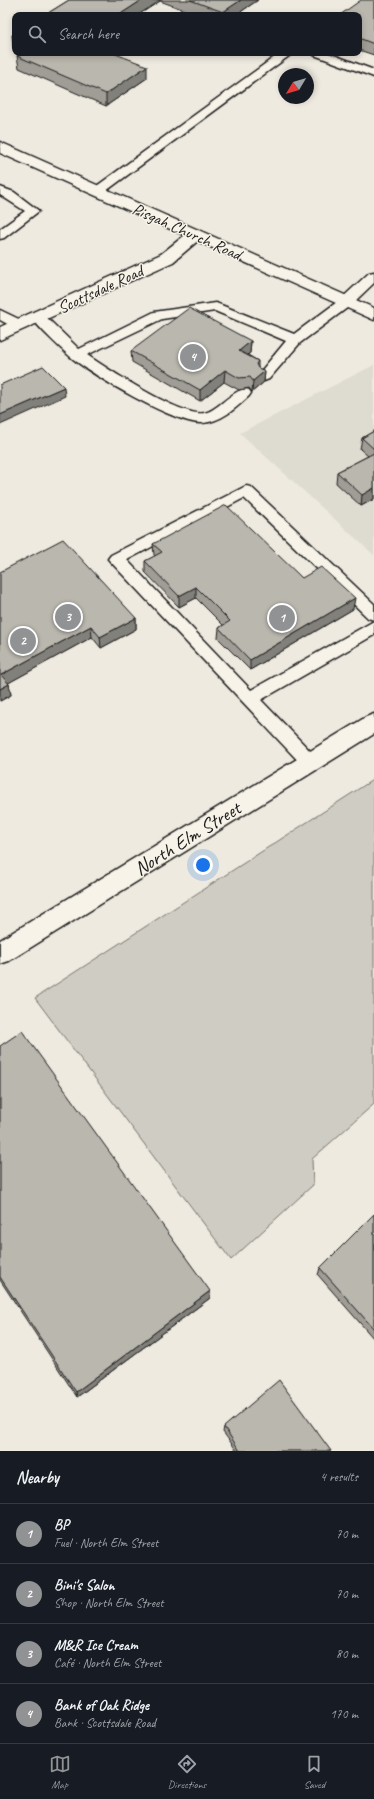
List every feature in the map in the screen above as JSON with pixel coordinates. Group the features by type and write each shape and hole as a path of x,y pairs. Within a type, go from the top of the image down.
{"main road":[{"name":"Pisgah Church Road","path":"0,147 374,315"},
{"name":"Scottsdale Road","path":"0,334 167,258 195,235"},
{"name":"North Elm Street","path":"0,953 374,723"}],"lane":[{"path":"98,191 283,56"},
{"path":"326,56 374,74"},
{"path":"0,191 10,195 33,211 0,235"},
{"path":"264,376 295,340 346,302 374,276"},
{"path":"77,355 159,315 216,307 295,340"},
{"path":"0,314 20,325"},
{"path":"38,317 77,355 111,377 187,416 202,418 222,412 244,393"},
{"path":"310,762 116,559 246,490 374,614"},
{"path":"249,699 374,627"}],"shaded area":[{"path":"374,365 374,555 240,433"},
{"path":"374,779 374,1104 312,1159 313,1185 231,1260 35,998"}],"building":[{"path":"69,0 142,0 124,12 50,12"},
{"path":"190,0 241,0 223,12"},
{"path":"361,0 374,0 374,44 362,39 362,12 344,12"},
{"path":"17,56 121,56 147,66 106,94"},
{"path":"189,308 251,341 239,351 258,361 256,364 258,368 265,371 253,381 250,377 239,378 225,370 200,390 131,351"},
{"path":"43,366 64,387 0,415 0,385"},
{"path":"374,431 374,449 362,438"},
{"path":"374,453 374,488 362,495 337,472"},
{"path":"226,505 302,578 321,567 355,598 250,660 219,628 230,621 196,587 179,596 145,561 162,552 153,544"},
{"path":"63,539 136,618 100,637 91,626 1,675 9,684 0,689 0,572"},
{"path":"22,1031 210,1291 76,1392 0,1277 0,1046"},
{"path":"374,1214 374,1329 320,1268"},
{"path":"279,1380 331,1451 240,1451 224,1427"}],"place":[{"name":"Bank of Oak Ridge","path":"193,357"},
{"name":"M&R Ice Cream","path":"68,617"},
{"name":"BP","path":"282,618"},
{"name":"Bini's Salon","path":"23,641"}]}
